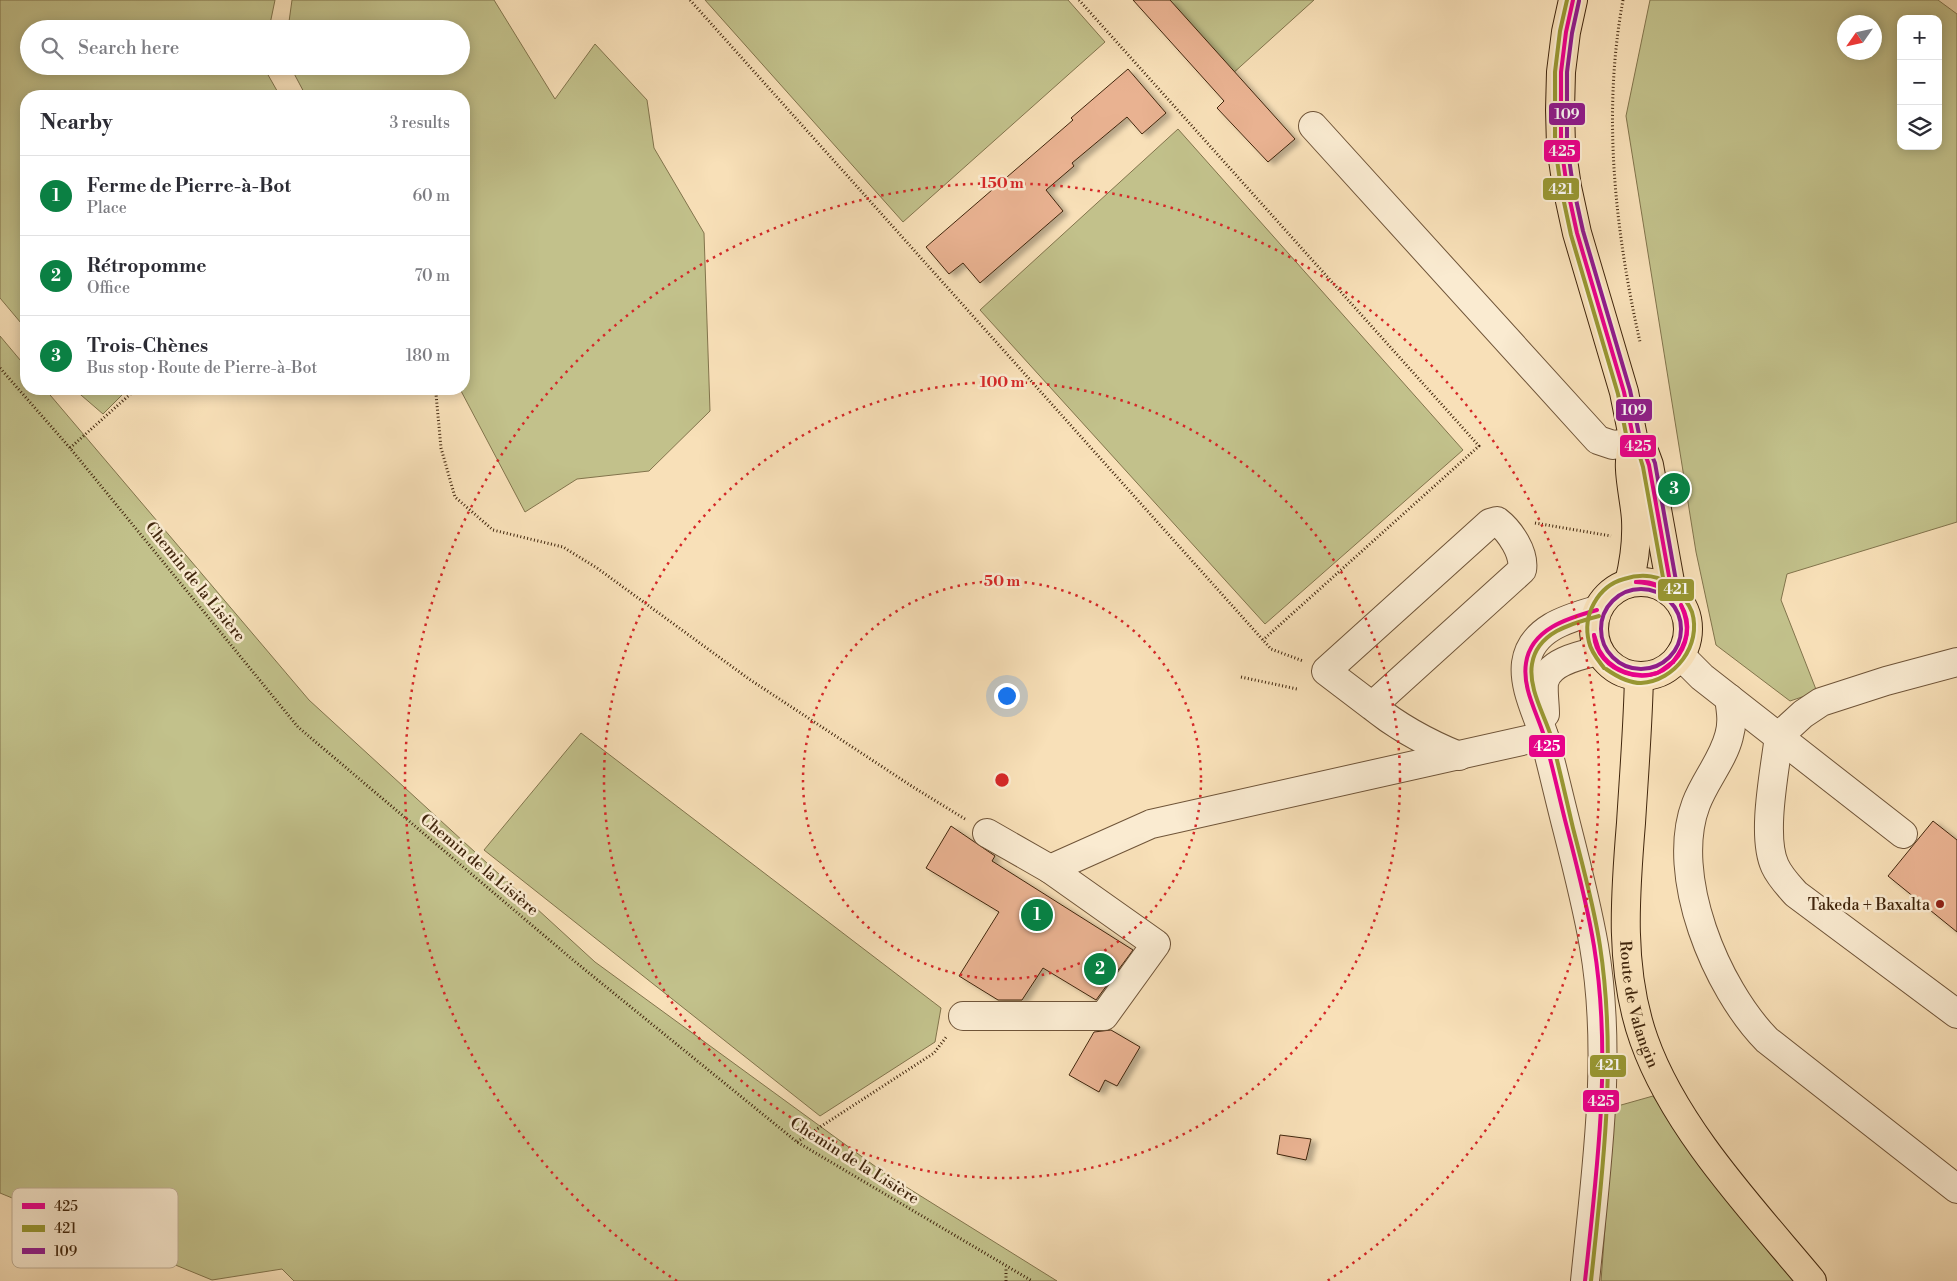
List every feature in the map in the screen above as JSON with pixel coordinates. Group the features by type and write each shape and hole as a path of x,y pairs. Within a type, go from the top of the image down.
{"main road":[{"path":"1573,0 1566,32 1561,72 1561,146 1567,187 1577,233 1624,392 1634,442 1630,457 1636,521 1629,583"},
{"path":"1634,442 1645,454 1650,465 1672,593"},
{"path":"1644,581 1659,585 1672,593 1680,603 1687,622 1686,643 1680,655 1669,666 1655,674 1639,676 1623,673 1609,664 1599,651 1594,638 1597,610 1605,598 1616,588 1629,583 1644,581"},
{"name":"Route de Valangin","path":"1639,676 1625,910 1627,959 1638,1021 1644,1040 1662,1079 1695,1134 1742,1197 1812,1281"}],"street":[{"path":"1313,126 1598,440 1613,445 1634,442"},
{"path":"1372,706 1519,574 1523,564 1510,534 1497,522 1490,523 1326,671 1372,706 1405,730 1425,742 1459,756"},
{"path":"1585,1281 1599,1135 1602,1078 1601,1006 1590,920 1544,736 1530,694 1526,674 1528,655 1533,644 1541,635 1570,618 1597,610"},
{"path":"1544,736 1544,682 1548,673 1572,658 1599,651"},
{"path":"1680,655 1702,677 1903,834"},
{"path":"1957,662 1886,680 1822,702 1803,714 1779,736 1771,799 1770,830 1770,852 1775,866 1796,894 1957,1014"},
{"path":"1729,698 1732,722 1729,736 1724,750 1696,804 1687,843 1688,867 1694,898 1705,937 1727,985 1751,1024 1767,1040 1957,1189"},
{"path":"1050,869 1150,824 1544,736"},
{"path":"963,1016 1104,1016 1156,944 1050,869 987,833"}],"path":[{"path":"690,0 1271,649 1326,671"},
{"path":"1079,0 1479,446 1263,640"},
{"path":"1623,0 1611,115 1618,215 1628,282 1642,350"},
{"name":"Chemin de la Lisière","path":"0,368 20,391"},
{"name":"Chemin de la Lisière","path":"24,395 70,448 298,726 573,960 797,1142 1032,1281"},
{"path":"70,448 129,395"},
{"path":"436,395 441,448 456,497 493,530 562,546 605,574 749,679 912,787 987,833"},
{"path":"1510,534 1530,522 1616,537"},
{"path":"1241,677 1298,689"},
{"path":"797,1142 934,1053 963,1016"},
{"path":"1006,1267 1006,1281"}],"shaded area":[{"path":"0,0 275,0 271,20 20,20 20,75 268,75 277,90 20,90 20,322 0,298"},
{"path":"292,0 494,0 555,99 595,44 647,100 654,148 704,233 710,411 649,471 577,479 525,512 463,395 470,395 470,90 303,90 295,75 470,75 470,20 289,20"},
{"path":"705,0 1068,0 1105,42 903,222"},
{"path":"1165,0 1314,0 1231,75"},
{"path":"1650,0 1938,0 1957,14 1957,522 1787,574 1781,600 1817,692 1790,701 1716,645 1696,552 1626,116"},
{"path":"1178,129 1463,450 1265,624 980,310"},
{"path":"0,336 20,360 20,395 50,395 309,700 595,962 887,1175 1057,1281 294,1281 282,1269 212,1280 178,1266 178,1188 12,1188 12,1198 0,1193"},
{"path":"81,395 122,395 103,414"},
{"path":"581,733 941,1008 935,1042 820,1116 484,850"},
{"path":"1653,1096 1718,1189 1794,1281 1601,1281 1614,1107"}],"building":[{"path":"1133,0 1170,0 1295,139 1268,162 1217,108 1224,101"},
{"path":"1128,69 1166,113 1142,134 1127,117 1072,163 1074,166 1046,190 1063,211 980,283 963,263 949,274 926,247 1073,120 1071,118"},
{"name":"Takeda + Baxalta","path":"1933,821 1957,840 1957,932 1888,876"},
{"path":"951,826 995,856 992,861 1133,950 1096,1000 1043,968 1022,1000 998,1000 959,976 999,912 926,868"},
{"path":"1111,1030 1140,1047 1117,1086 1105,1080 1099,1092 1069,1075 1094,1032"},
{"path":"1280,1135 1311,1139 1306,1160 1277,1154"}],"transit line":[{"name":"421","path":"1567,0 1560,31 1555,72 1555,146 1561,188 1571,235 1618,394 1628,444 1640,457 1643,467 1666,594"},
{"name":"425","path":"1573,0 1566,32 1561,72 1561,146 1567,187 1577,233 1624,392 1634,442 1645,454 1649,465 1672,593"},
{"name":"109","path":"1579,1 1572,33 1567,72 1567,145 1573,186 1583,231 1630,390 1640,439 1650,451 1655,463 1678,592"},
{"name":"421","path":"1604,668 1591,649 1587,632 1590,612 1600,595 1615,583 1631,577 1651,576 1669,584 1685,599 1692,612 1694,624 1693,637 1683,659 1665,676 1641,683 1623,679 1606,669"},
{"name":"425","path":"1636,582 1656,586 1673,595"},
{"name":"425","path":"1636,582 1656,584 1673,595"},
{"name":"109","path":"1641,589 1656,592 1669,601 1678,614 1681,629 1678,644 1669,657 1656,666 1641,669 1626,666 1613,657 1604,644 1601,629 1604,614 1613,601 1626,592 1641,589"},
{"name":"425","path":"1673,662 1685,641 1687,628 1681,605"},
{"name":"425","path":"1673,662 1682,649 1687,635 1686,619 1681,605"},
{"name":"425","path":"1585,1281 1601,1114 1602,1030 1599,988 1594,946 1581,883 1547,746 1528,691 1525,672 1529,651 1543,633 1563,621 1597,610"},
{"name":"421","path":"1591,1281 1604,1155 1606,1114 1608,1072 1605,988 1598,931 1591,901 1551,736 1534,692 1531,673 1535,653 1549,637 1568,626 1599,616"},
{"name":"425","path":"1594,635 1599,650 1604,657 1616,668 1624,672 1649,675 1659,672 1673,662"},
{"name":"425","path":"1594,635 1597,648 1604,659 1625,673 1638,676 1651,675 1663,670 1673,662"}],"place":[{"name":"Trois-Chènes","path":"1674,489"},
{"name":"Takeda + Baxalta","path":"1940,904"},
{"name":"Ferme de Pierre-à-Bot","path":"1037,915"},
{"name":"Rétropomme","path":"1100,969"}]}
